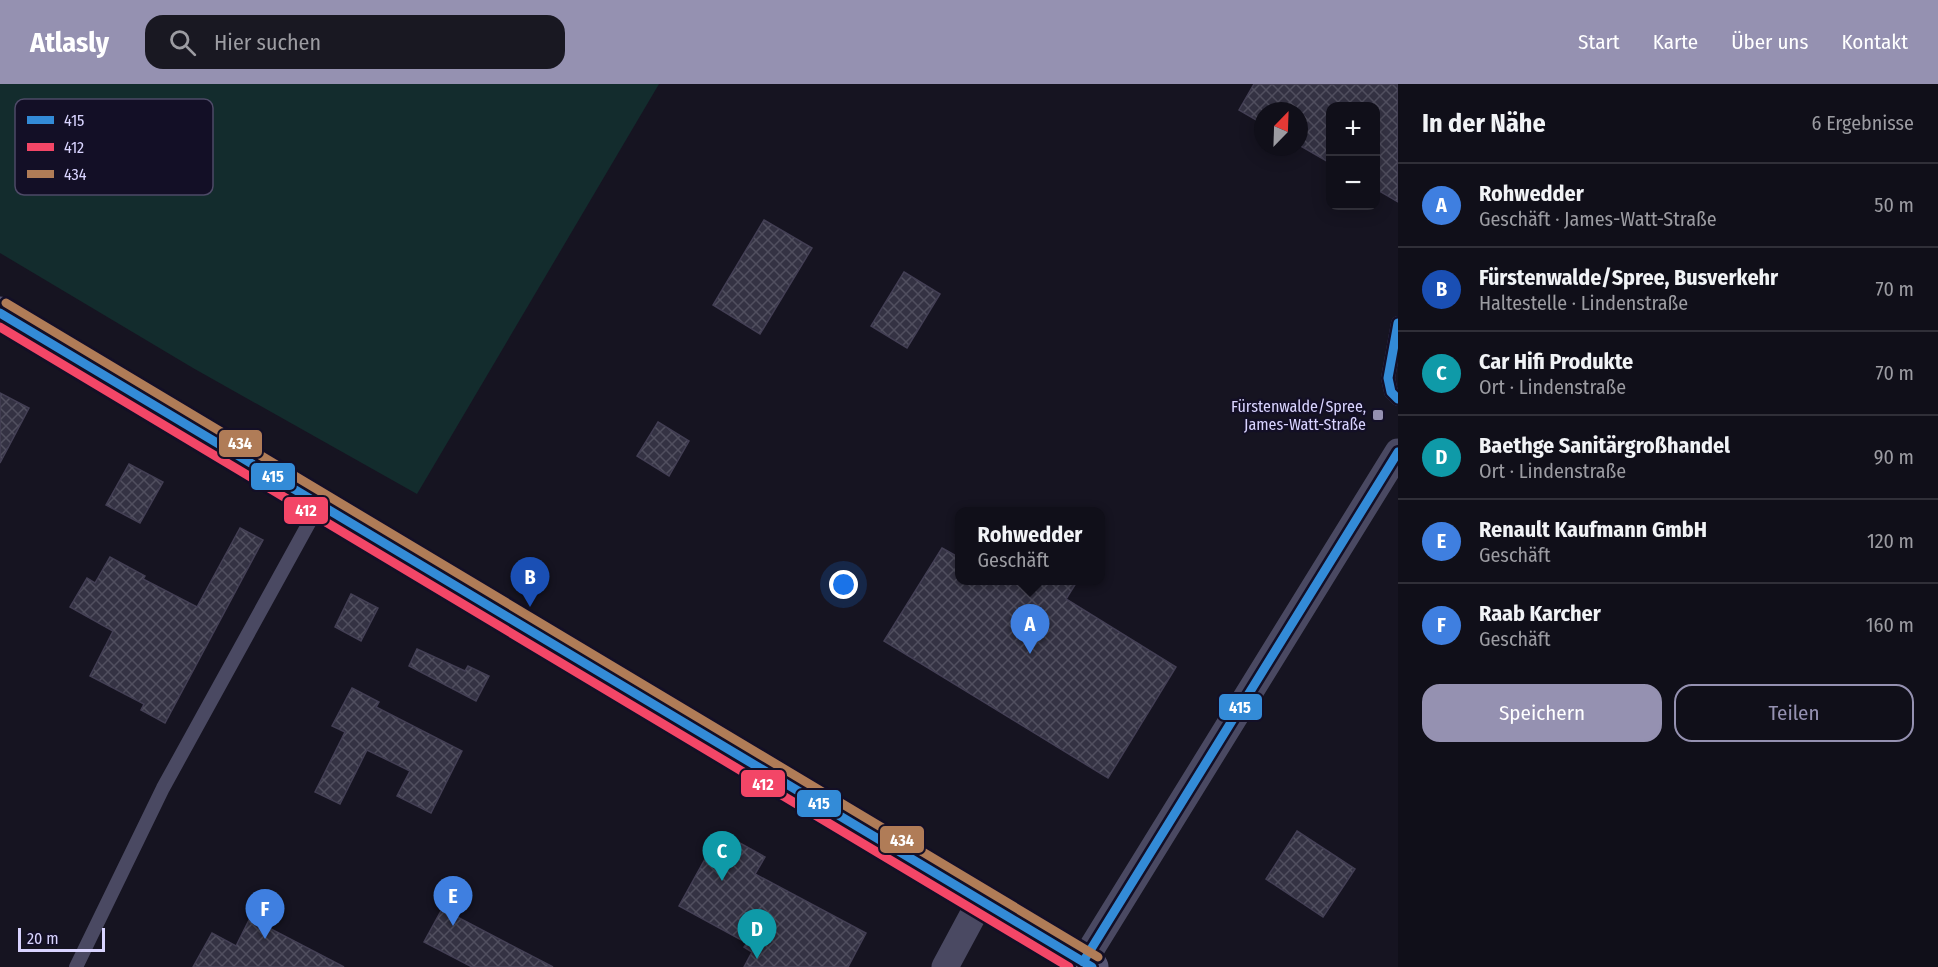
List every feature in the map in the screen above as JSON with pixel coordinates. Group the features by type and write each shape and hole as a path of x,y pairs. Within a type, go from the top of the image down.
{"street":[{"path":"0,313 1088,964 1398,452"},
{"path":"945,967 981,900"}],"lane":[{"path":"1398,323 1388,378 1391,392 1398,399"},
{"path":"76,967 163,788 320,503"}],"green space":[{"path":"0,84 659,84 417,494 193,368 0,253"}],"building":[{"path":"1254,84 1398,84 1398,202 1380,191 1380,102 1326,102 1326,161 1308,150 1308,102 1254,102 1254,119 1239,110"},
{"path":"764,220 812,248 760,334 713,305"},
{"path":"904,272 940,294 907,348 871,326"},
{"path":"0,393 29,408 0,463"},
{"path":"658,422 689,441 669,476 637,456"},
{"path":"129,464 163,482 140,523 106,505"},
{"path":"240,528 263,540 165,723 141,710 144,704 90,676 113,631 70,607 87,578 95,583 110,557 145,576 143,579 197,607"},
{"path":"942,548 955,555 955,585 1075,585 1066,599 1176,667 1108,778 884,641"},
{"path":"351,594 378,608 361,641 335,627"},
{"path":"417,649 465,671 468,666 489,676 476,701 409,666"},
{"path":"352,688 379,702 376,707 462,751 431,813 397,796 410,771 367,750 340,804 315,792 345,732 332,726"},
{"path":"1297,831 1355,869 1323,917 1266,879"},
{"path":"720,832 765,857 755,874 866,933 848,967 744,967 752,952 744,947 747,943 679,906"},
{"path":"442,909 553,967 472,967 424,942"},
{"path":"250,918 344,967 193,967 212,933 236,946"}],"transit line":[{"name":"434","path":"6,303 1098,957"},
{"name":"415","path":"0,313 1092,967"},
{"name":"415","path":"1398,323 1388,378 1391,392 1398,399"},
{"name":"412","path":"0,327 1069,967"},
{"name":"415","path":"1083,962 1398,452"}],"place":[{"name":"Fürstenwalde/Spree, James-Watt-Straße","path":"1378,415"},
{"name":"Fürstenwalde/Spree, Busverkehr","path":"530,607"},
{"name":"Rohwedder","path":"1030,654"},
{"name":"Car Hifi Produkte","path":"722,881"},
{"name":"Renault Kaufmann GmbH","path":"453,926"},
{"name":"Raab Karcher","path":"265,939"},
{"name":"Baethge Sanitärgroßhandel","path":"757,959"}]}
